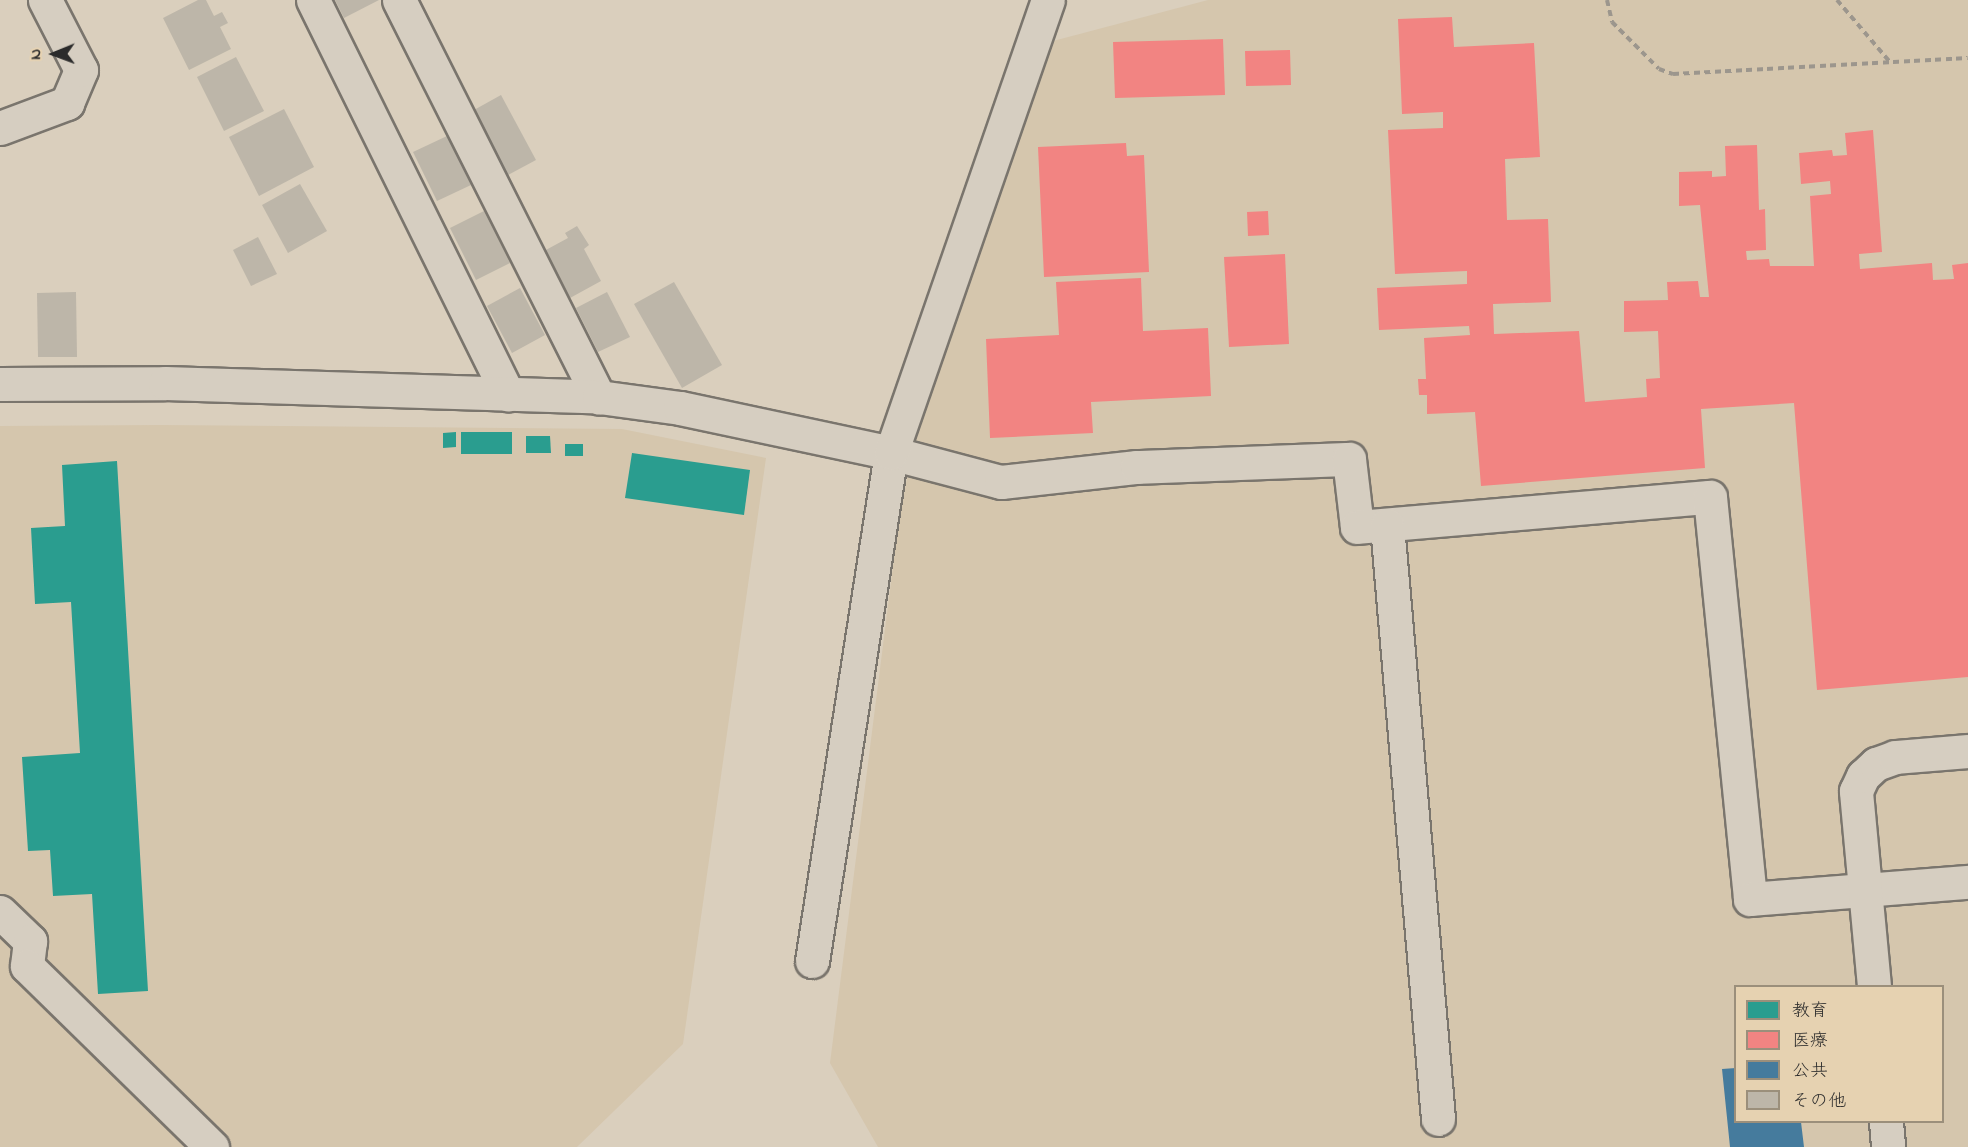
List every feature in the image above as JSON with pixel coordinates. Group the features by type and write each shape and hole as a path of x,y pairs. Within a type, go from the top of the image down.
{"street":[{"path":"0,128 67,103 81,70 45,0"},
{"path":"313,0 507,394"},
{"path":"399,0 599,398"},
{"path":"812,961 891,453 1048,0"},
{"path":"0,384 165,383 599,398 680,408 891,453 1001,482 1137,466 1349,459 1357,527 1710,497 1750,899 1968,882"},
{"path":"1388,525 1438,1119"},
{"path":"1874,985 1856,791 1863,776 1876,764 1895,757 1968,751"},
{"path":"0,912 30,941 27,966 212,1147"},
{"path":"1886,1123 1888,1147"}],"path":[{"path":"1607,0 1612,22 1659,69 1673,74 1968,58"},
{"path":"1837,0 1890,62"}],"shaded area":[{"path":"1208,0 1968,0 1968,1147 878,1147 830,1063 898,527 922,397 1038,45"},
{"path":"0,426 622,429 766,458 683,1044 577,1147 0,1147"}],"building: 教育":[{"path":"456,432 456,447 443,448 443,433"},
{"path":"461,432 512,432 512,454 461,454"},
{"path":"526,436 550,436 551,453 526,453"},
{"path":"565,444 583,444 583,456 565,456"},
{"path":"632,453 750,470 744,515 625,498"},
{"path":"117,461 148,991 98,994 92,894 53,896 50,850 28,851 22,757 80,753 71,602 35,604 31,528 65,526 62,465"}],"building: 医療":[{"path":"1452,17 1454,47 1534,43 1540,157 1505,159 1507,220 1548,219 1551,302 1493,304 1494,334 1579,331 1585,402 1647,397 1646,379 1660,378 1658,331 1624,332 1624,301 1668,300 1667,282 1698,281 1700,297 1709,297 1700,205 1679,206 1679,172 1712,171 1712,177 1726,176 1725,146 1757,145 1759,210 1765,209 1766,250 1746,251 1747,260 1769,259 1770,266 1814,266 1810,196 1831,194 1830,181 1801,184 1799,153 1832,150 1833,156 1847,155 1845,133 1873,130 1882,252 1859,254 1860,269 1932,263 1933,280 1954,279 1952,265 1968,263 1968,677 1817,690 1794,403 1701,409 1705,468 1481,486 1475,412 1427,414 1427,395 1419,395 1418,379 1426,379 1424,338 1470,335 1469,326 1379,330 1377,288 1467,284 1467,271 1395,274 1388,130 1443,128 1443,112 1402,114 1398,19"},
{"path":"1223,39 1225,95 1115,98 1113,42"},
{"path":"1290,50 1291,85 1246,86 1245,51"},
{"path":"1126,143 1127,156 1144,155 1149,272 1044,277 1038,147"},
{"path":"1268,211 1269,235 1248,236 1247,212"},
{"path":"1285,254 1289,344 1229,347 1224,257"},
{"path":"1141,278 1143,331 1208,328 1211,396 1091,402 1093,433 990,438 986,339 1059,335 1056,282"}],"building: 公共":[{"path":"1734,1068 1734,1123 1801,1123 1804,1147 1730,1147 1722,1069"}],"building: その他":[{"path":"198,0 206,0 214,16 222,12 228,23 220,27 231,49 189,70 163,18"},
{"path":"335,0 379,0 344,18"},
{"path":"236,57 264,111 224,131 197,77"},
{"path":"501,95 536,160 508,175 474,110"},
{"path":"284,109 314,167 259,196 229,137"},
{"path":"447,136 471,185 437,201 413,152"},
{"path":"300,184 327,231 288,253 262,205"},
{"path":"484,211 510,263 476,280 450,228"},
{"path":"577,226 589,245 584,249 601,281 570,298 544,251 568,238 565,233"},
{"path":"258,237 277,274 251,286 233,250"},
{"path":"674,282 722,365 682,388 634,304"},
{"path":"520,288 545,335 512,353 487,306"},
{"path":"76,292 77,357 38,357 37,293"},
{"path":"607,292 630,337 598,352 576,308"}]}
